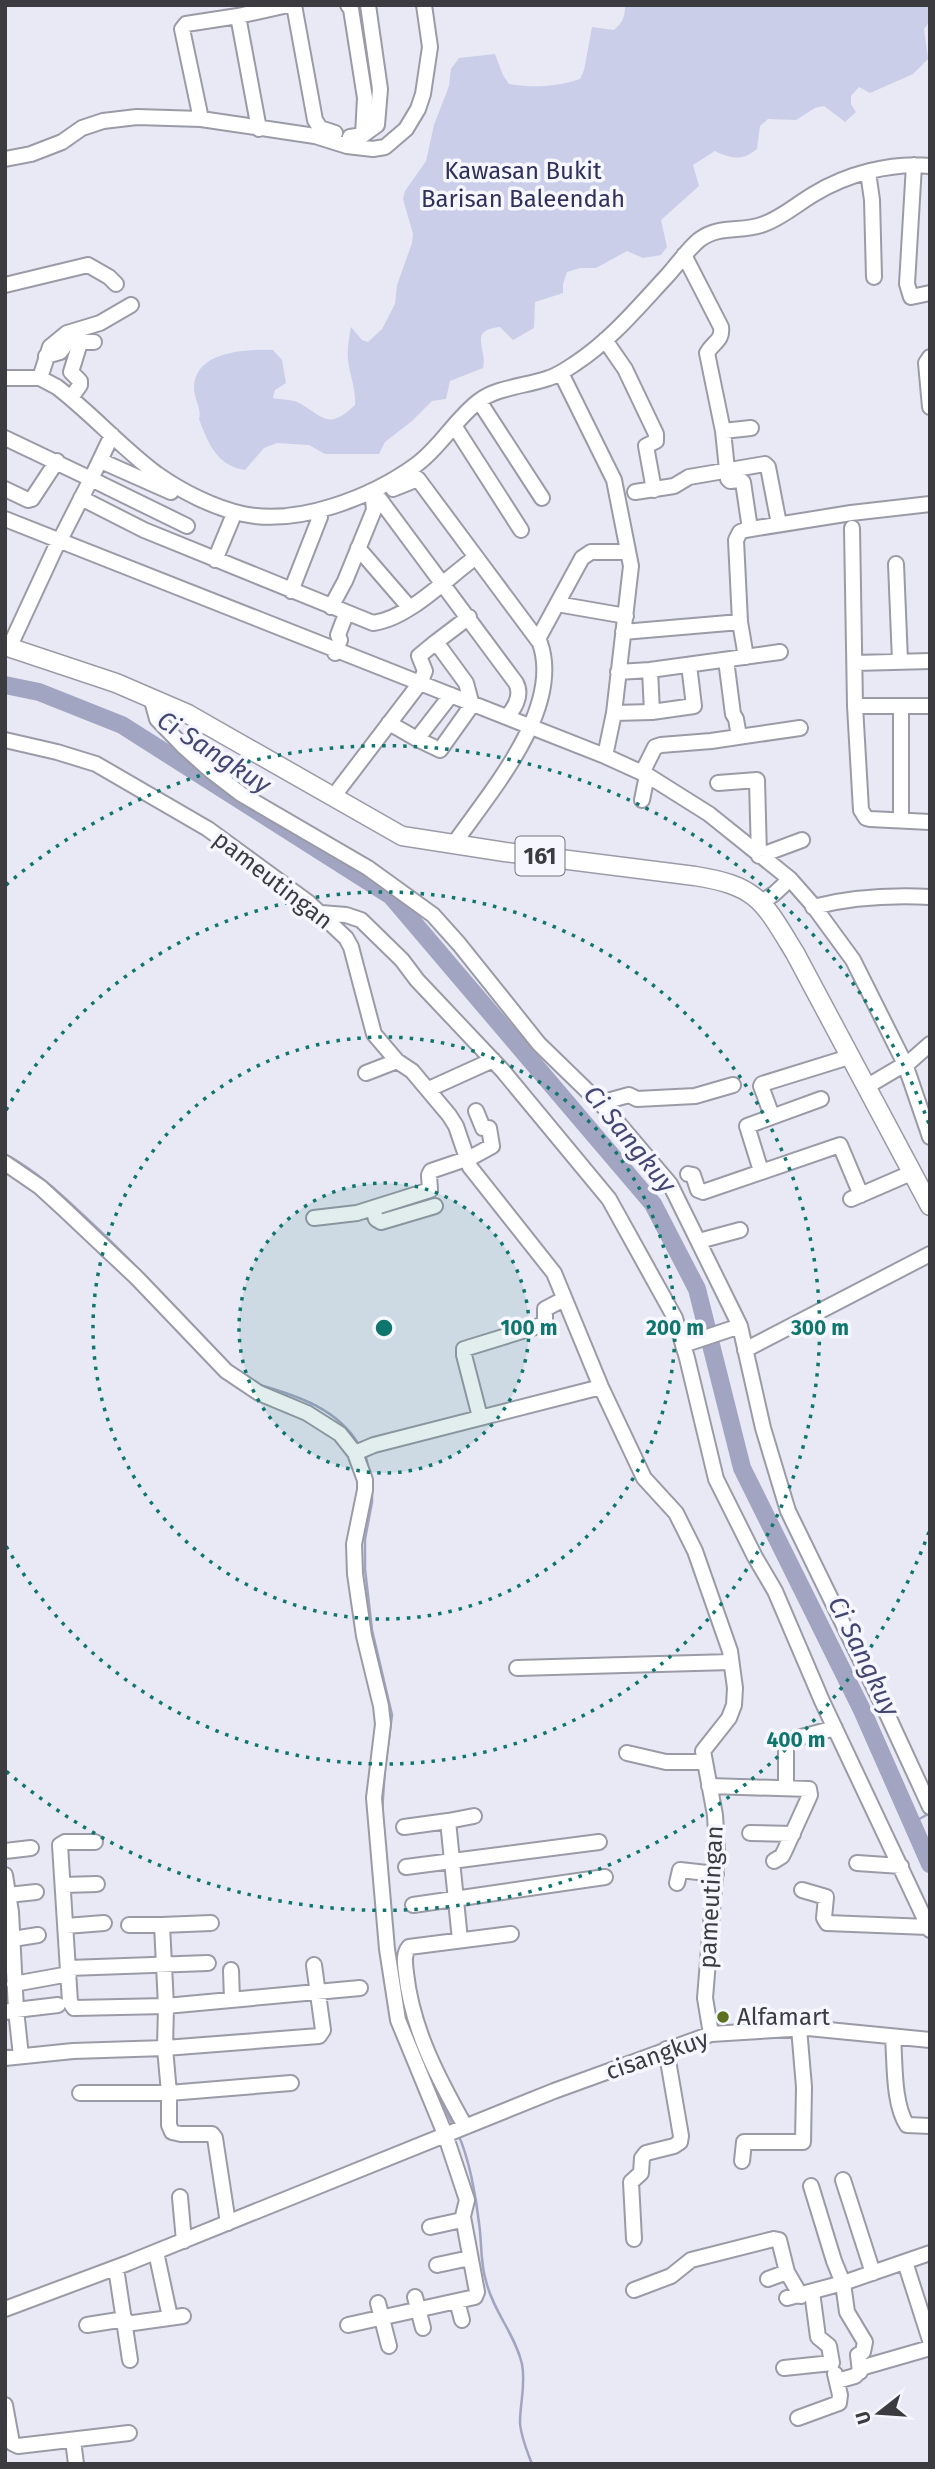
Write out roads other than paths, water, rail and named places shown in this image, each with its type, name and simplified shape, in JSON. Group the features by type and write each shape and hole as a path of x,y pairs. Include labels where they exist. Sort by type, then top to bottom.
{"main road":[{"name":"161","path":"7,647 151,697 210,725 402,835 453,845 723,880 743,888 773,916 795,953 930,1206"}],"street":[{"path":"201,119 182,29 186,24 288,5"},
{"path":"294,5 315,120 320,128 373,149 385,147 405,129 418,109 430,47 424,5"},
{"path":"348,5 351,9 365,97 354,140"},
{"path":"5,159 31,154 62,142 82,128 103,121 137,117 201,119 354,140 377,125 380,106 368,5"},
{"path":"237,16 259,129"},
{"path":"914,165 908,289 911,297 930,293"},
{"path":"5,378 40,378 71,398 161,476 229,510 272,516 323,510 368,493 416,466 479,401 493,394 561,373 605,340 699,240 715,231 762,226 815,193 884,167 930,166"},
{"path":"869,172 874,277"},
{"path":"684,255 721,327 722,334 708,353 723,431 728,481 743,482 750,529"},
{"path":"5,285 88,265 116,284"},
{"path":"40,378 50,347 67,333 100,323 131,305"},
{"path":"605,340 625,369 656,433 656,440 646,446 654,490"},
{"path":"46,356 60,352 66,344 87,342 71,374 80,381 71,398"},
{"path":"930,357 926,363 930,407"},
{"path":"561,373 614,480 628,552 631,579 614,713 605,756"},
{"path":"479,401 542,498"},
{"path":"455,427 521,530"},
{"path":"723,431 751,428"},
{"path":"7,647 112,435"},
{"path":"5,438 187,526"},
{"path":"5,489 28,500 32,499 57,461"},
{"path":"101,461 232,519 276,524 320,517 375,498 418,479 538,639 543,658 541,701 531,728 453,845"},
{"path":"635,492 674,486 689,477 762,464 767,466 779,524"},
{"path":"81,498 144,530 373,624 384,622 409,607 476,557"},
{"path":"331,607 374,510 375,498"},
{"path":"375,498 469,617 519,689 519,698 506,717"},
{"path":"746,657 740,622 736,540 742,531 930,504"},
{"path":"291,591 320,517"},
{"path":"5,519 605,756 645,774 709,814 790,879 853,960 925,1105 930,1137"},
{"path":"215,560 232,519"},
{"path":"852,528 855,706 861,810 870,820 930,822"},
{"path":"358,548 409,607"},
{"path":"538,639 570,577 586,554 628,552"},
{"path":"896,564 900,662"},
{"path":"557,604 626,616"},
{"path":"335,651 346,614"},
{"path":"332,797 420,683 425,671 419,656 469,617"},
{"path":"623,632 740,622"},
{"path":"436,642 466,683 472,705"},
{"path":"618,672 780,652"},
{"path":"726,660 733,714 739,736"},
{"path":"855,663 930,661"},
{"path":"614,713 652,712 694,706 690,665"},
{"path":"650,670 652,712"},
{"path":"416,739 451,695"},
{"path":"151,697 157,719 167,730 240,794 368,868 433,915 539,1044 600,1103 670,1184 737,1327 788,1511 928,1803"},
{"path":"389,723 440,750 472,705"},
{"path":"855,706 930,706"},
{"path":"901,707 901,820"},
{"path":"642,800 645,774 657,746 800,728"},
{"name":"pameutingan","path":"5,740 96,764 208,829 321,913 346,938 351,947 374,1034 397,1061 429,1089 456,1126 467,1159 491,1195 554,1273 601,1387 644,1478 676,1513 684,1526 716,1608 731,1662 735,1688 730,1718 702,1751 715,1815 716,1874 705,1998 711,2034"},
{"path":"718,783 757,780 760,856 761,854"},
{"path":"761,854 802,840"},
{"path":"761,902 790,879"},
{"path":"812,904 813,907 843,900 876,897 930,897"},
{"path":"321,913 346,915 361,920 402,960 417,980 493,1060 609,1199 675,1318 685,1344 716,1479 775,1591 835,1728 929,1928 827,1923 824,1918 826,1897 802,1890"},
{"path":"866,1087 926,1051"},
{"path":"772,1116 762,1084 849,1057"},
{"path":"429,1089 493,1060"},
{"path":"366,1073 397,1061"},
{"path":"600,1103 629,1095 637,1099 695,1096 733,1084"},
{"path":"761,1171 747,1126 821,1099"},
{"path":"314,1218 358,1213 428,1192 432,1187 429,1175 431,1171 467,1159 492,1146 489,1128 483,1128 476,1111"},
{"path":"688,1174 693,1175 698,1190 704,1192 840,1145 856,1197 911,1173"},
{"path":"5,1163 40,1187 64,1209 137,1278 226,1371 259,1393 307,1413 340,1434 360,1451 365,1490 354,1544 355,1574 364,1636 383,1724 374,1798 387,1949 398,2020 455,2130"},
{"path":"373,1209 376,1219 381,1222 435,1206"},
{"path":"699,1241 740,1230"},
{"path":"745,1350 930,1254"},
{"path":"480,1417 464,1349 545,1324 545,1309 564,1299"},
{"path":"685,1344 737,1327"},
{"path":"360,1451 601,1387"},
{"path":"517,1668 731,1662"},
{"path":"786,1788 786,1741 835,1728"},
{"path":"627,1752 666,1762 704,1762"},
{"path":"709,1786 808,1788 811,1791 782,1856 774,1861"},
{"path":"404,1827 474,1816"},
{"path":"447,1821 460,1941"},
{"path":"750,1833 793,1834"},
{"path":"95,1842 60,1844 71,2002 74,2008 166,2006 360,1988"},
{"path":"406,1867 599,1842"},
{"path":"5,1851 31,1848"},
{"path":"857,1863 901,1866"},
{"path":"677,1883 680,1870 716,1874"},
{"path":"5,1875 13,1939 14,1984 10,2011 21,2056"},
{"path":"413,1905 605,1877"},
{"path":"63,1885 97,1884"},
{"path":"8,1895 36,1892"},
{"path":"66,1926 104,1923"},
{"path":"129,1925 211,1923"},
{"path":"162,1925 169,2125 172,2132 212,2134 215,2138 228,2223"},
{"path":"348,2325 380,2310 417,2303 457,2301 477,2295 463,2217 467,2200 455,2130 409,1998 405,1953 409,1947 511,1934"},
{"path":"13,1939 38,1935"},
{"path":"14,1984 69,1971 208,1964"},
{"path":"5,2058 73,2051 165,2048 319,2036 323,2030 314,1965"},
{"path":"231,1970 232,2000"},
{"path":"10,2011 58,2006"},
{"path":"742,2161 744,2142 800,2143 803,2140 804,2087 799,2028"},
{"name":"cisangkuy","path":"5,2309 184,2241 554,2091 711,2034 799,2028 930,2040"},
{"path":"893,2037 903,2119 907,2125 930,2126"},
{"path":"634,2239 631,2182 641,2173 642,2158 646,2153 680,2142 666,2049"},
{"path":"80,2093 169,2093 290,2083"},
{"path":"843,2180 873,2273"},
{"path":"811,2186 843,2283 847,2312 865,2342 865,2348 858,2355 860,2371"},
{"path":"180,2197 184,2241"},
{"path":"430,2227 459,2221 463,2217"},
{"path":"634,2290 671,2276 691,2260 779,2240 787,2272 818,2337 829,2346 837,2381 839,2403 798,2418"},
{"path":"87,2325 177,2316 156,2252"},
{"path":"800,2295 930,2253"},
{"path":"437,2265 470,2258"},
{"path":"905,2262 930,2340"},
{"path":"116,2268 130,2360"},
{"path":"768,2279 787,2272"},
{"path":"457,2301 462,2320"},
{"path":"417,2303 423,2328"},
{"path":"380,2310 389,2346"},
{"path":"837,2381 855,2376 869,2365 930,2348"},
{"path":"784,2368 832,2363"},
{"path":"5,2405 12,2447 129,2433"},
{"path":"73,2440 76,2464"}],"waterway":[{"name":"Ci Sangkuy","path":"5,685 39,692 122,725 391,896 653,1204 697,1289 742,1468 862,1710 930,1864"},
{"path":"5,1154 43,1179 76,1209 150,1280 234,1369"},
{"path":"260,1385 302,1399 328,1413 340,1422 359,1445"},
{"path":"365,1453 369,1471"},
{"path":"372,1491 365,1539 365,1569 372,1630 392,1715 382,1813"},
{"path":"912,1823 930,1813"},
{"path":"429,2078 453,2125"},
{"path":"458,2134 474,2189 483,2267 489,2292 522,2364 520,2423 532,2464"}],"place":[{"name":"Alfamart","path":"723,2017"}],"park label":[{"name":"Kawasan Bukit Barisan Baleendah","path":"523,185"}]}
